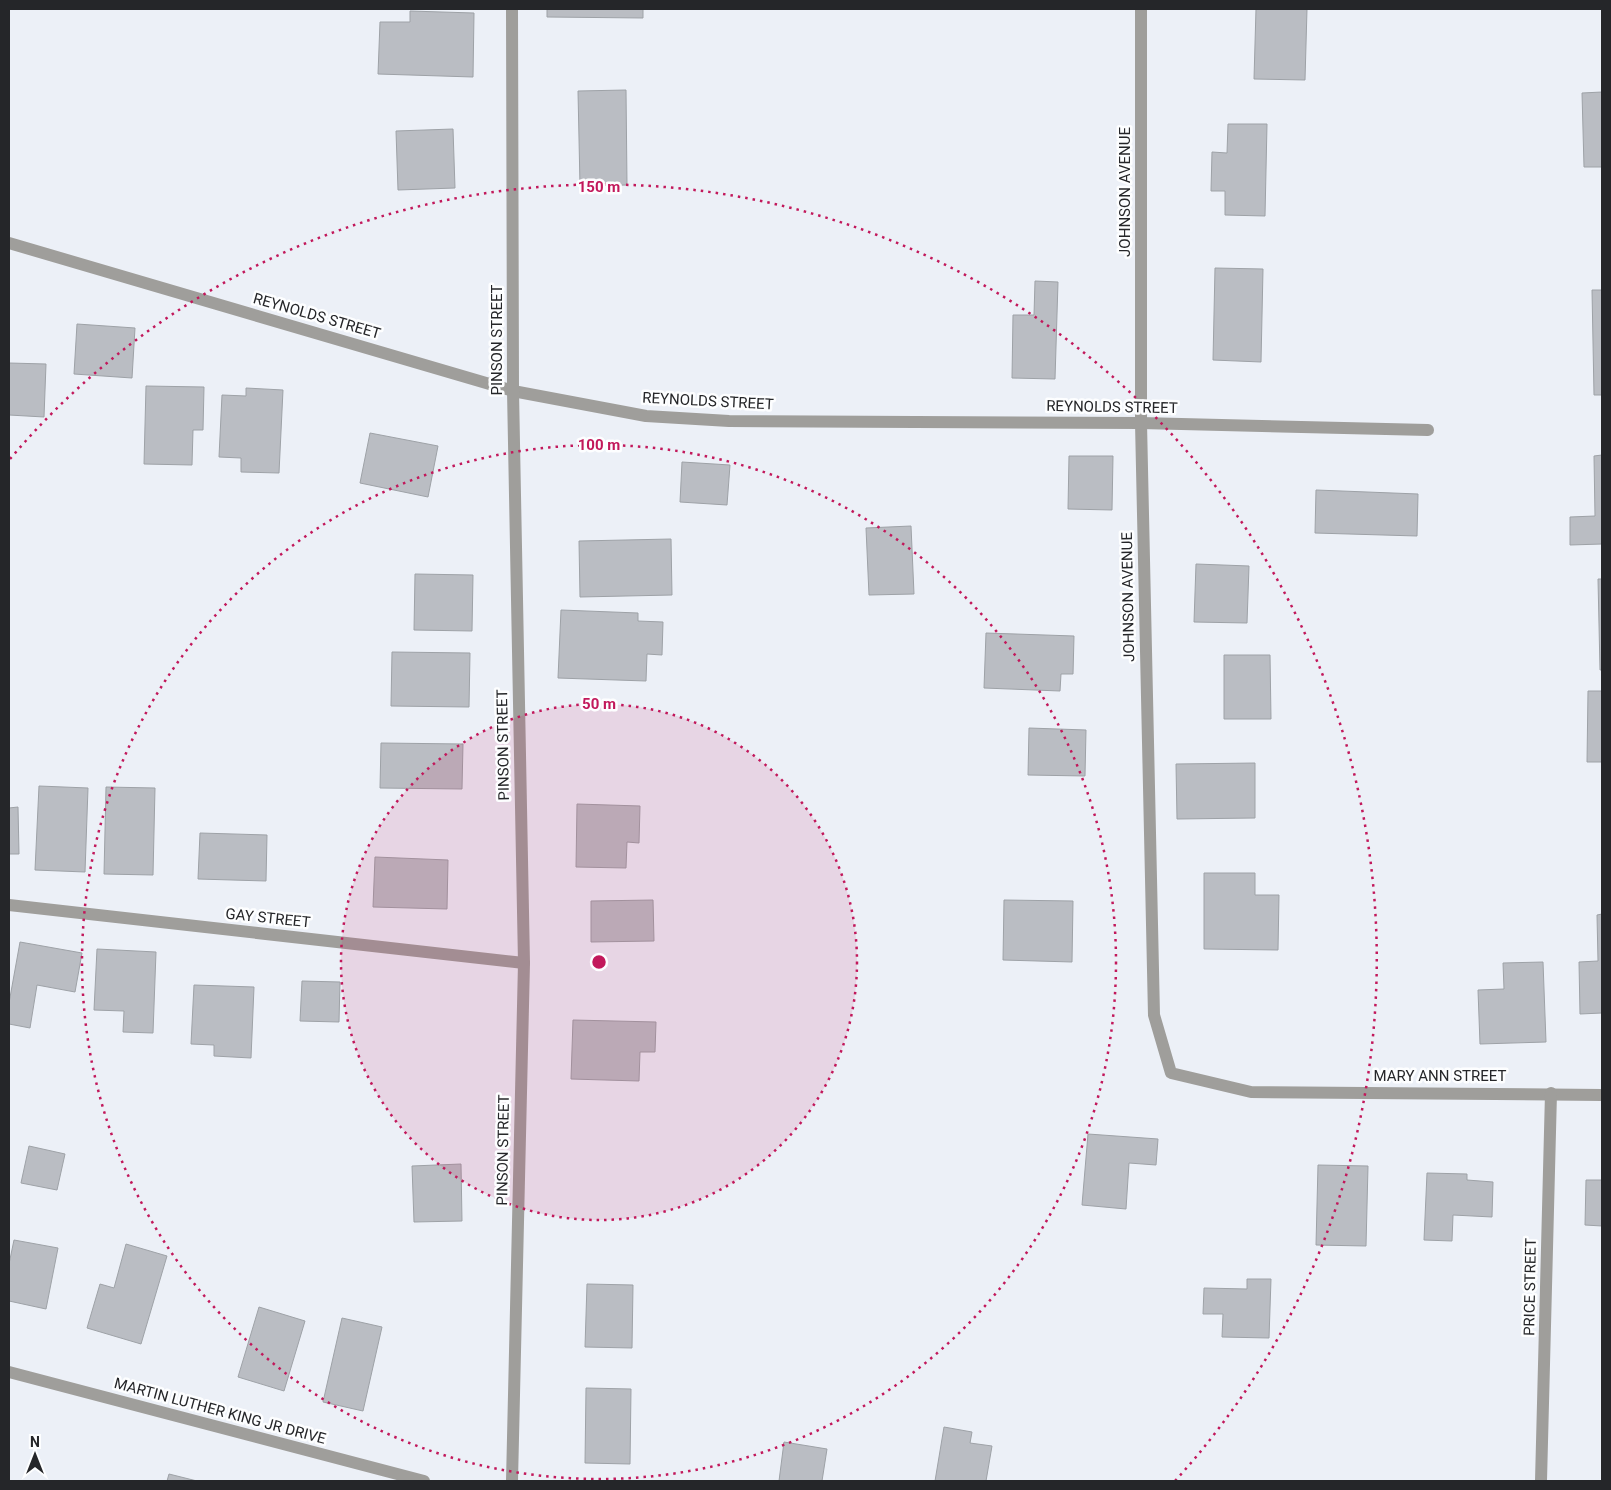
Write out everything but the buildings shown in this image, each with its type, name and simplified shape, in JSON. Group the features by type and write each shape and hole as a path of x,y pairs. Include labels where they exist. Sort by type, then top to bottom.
{"street":[{"name":"PINSON STREET","path":"512,9 513,391 524,963 512,1481"},
{"name":"JOHNSON AVENUE","path":"1141,9 1140,423 1154,1016 1171,1073 1251,1092 1278,1092"},
{"name":"REYNOLDS STREET","path":"9,243 513,391 646,416 729,421 1140,423 1428,430"},
{"name":"GAY STREET","path":"9,905 524,963"},
{"name":"MARY ANN STREET","path":"1278,1092 1602,1094"},
{"name":"PRICE STREET","path":"1541,1481 1551,1093"},
{"name":"MARTIN LUTHER KING JR DRIVE","path":"9,1372 424,1481"}]}
